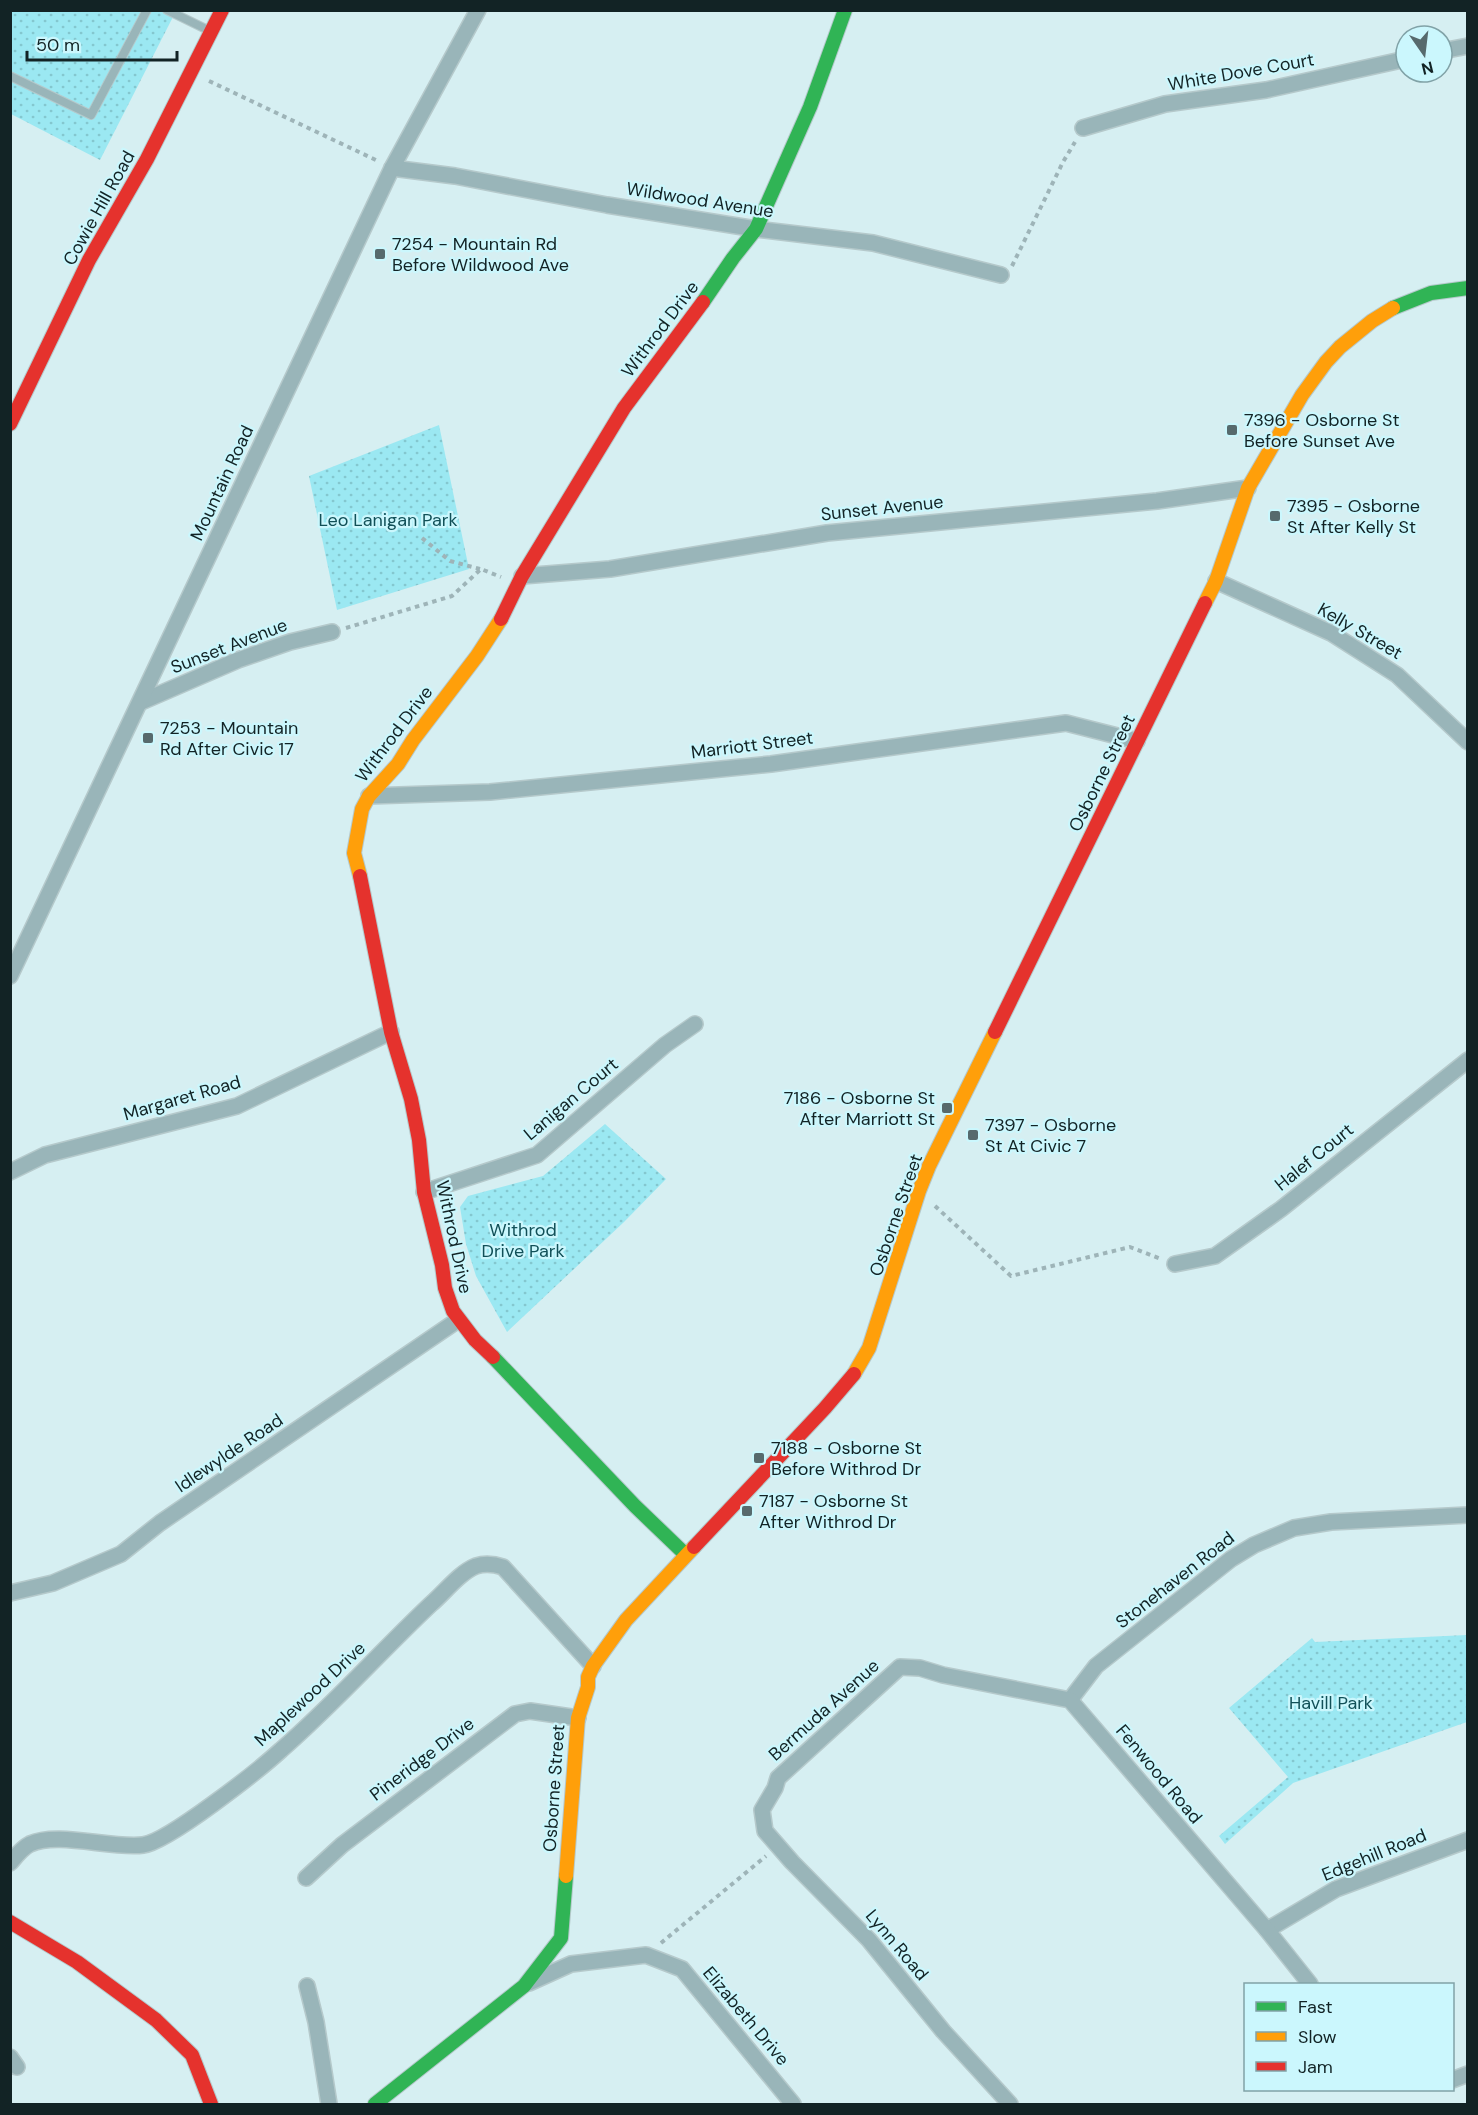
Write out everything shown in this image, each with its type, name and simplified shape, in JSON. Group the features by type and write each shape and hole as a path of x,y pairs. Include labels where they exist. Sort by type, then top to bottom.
{"street":[{"name":"Cowie Hill Road","path":"10,424 88,260 147,159 222,10"},
{"name":"Mountain Road","path":"10,976 392,168 478,10"},
{"name":"Withrod Drive","path":"686,1555 635,1506 524,1388 475,1340 453,1311 445,1288 442,1265 424,1192 413,1109 401,1059 391,1032 364,889 354,853 362,809 369,796 398,764 413,740 477,656 499,622 522,576 624,408 756,229 810,107 845,10"},
{"name":"White Dove Court","path":"1083,128 1165,104 1266,90 1394,62"},
{"name":"Wildwood Avenue","path":"392,168 455,176 607,205 756,229 873,243 1001,275"},
{"name":"Osborne Street","path":"375,2104 524,1986 561,1938 578,1718 593,1666 626,1620 825,1408 858,1369 869,1348 880,1317 929,1166 1216,581 1248,488 1311,381 1355,333 1381,315 1413,299 1441,291 1467,288"},
{"name":"Sunset Avenue","path":"522,576 610,569 827,533 1157,501 1248,488"},
{"name":"Kelly Street","path":"1216,581 1331,633 1397,675 1467,742"},
{"name":"Sunset Avenue","path":"141,702 238,660 290,642 332,632"},
{"name":"Marriott Street","path":"369,796 490,792 771,764 1066,723 1137,741"},
{"name":"Lanigan Court","path":"424,1192 537,1155 665,1045 695,1024"},
{"name":"Margaret Road","path":"10,1172 45,1155 237,1106 391,1032"},
{"name":"Halef Court","path":"1175,1264 1215,1256 1281,1209 1467,1060"},
{"name":"Idlewylde Road","path":"10,1593 54,1583 121,1554 160,1523 458,1320"},
{"name":"Stonehaven Road","path":"1070,1700 1096,1666 1231,1559 1254,1545 1294,1528 1331,1522 1467,1515"},
{"name":"Maplewood Drive","path":"10,1863 28,1845 37,1842 66,1841 137,1846 152,1843 174,1831 274,1756 305,1729 417,1617 458,1579 476,1567 491,1564 503,1568 593,1666"},
{"name":"Bermuda Avenue","path":"762,1810 778,1778 900,1667 930,1670 943,1675 1070,1700"},
{"name":"Fenwood Road","path":"1070,1700 1267,1930 1309,1983"},
{"name":"Pineridge Drive","path":"306,1878 342,1845 515,1714 531,1711 578,1718"},
{"name":"Lynn Road","path":"762,1810 765,1831 792,1862 869,1940 943,2031 1010,2104"},
{"name":"Edgehill Road","path":"1267,1930 1336,1889 1467,1840"},
{"path":"10,1922 76,1962 156,2020 192,2055 211,2104"},
{"name":"Elizabeth Drive","path":"524,1986 571,1964 646,1955 682,1969 794,2104"},
{"path":"307,1986 316,2022 329,2104"}],"lane":[{"path":"10,76 91,115 147,10"},
{"path":"167,10 211,32"}],"path":[{"path":"191,72 392,168"},
{"path":"1001,275 1012,266 1063,162 1083,128"},
{"path":"422,537 450,561 507,579 522,576"},
{"path":"332,632 452,596 481,569"},
{"path":"919,1191 1011,1276 1130,1246 1175,1264"},
{"path":"646,1955 779,1845"}],"green space":[{"path":"10,11 176,11 100,160 11,114"},
{"name":"Leo Lanigan Park","path":"439,425 469,569 337,610 309,476"},
{"name":"Withrod Drive Park","path":"605,1124 666,1179 624,1222 507,1332 476,1276 466,1244 460,1207 468,1196 543,1176"},
{"name":"Havill Park","path":"1467,1635 1467,1722 1293,1783 1225,1844 1219,1836 1288,1777 1229,1708 1312,1638 1315,1642"}],"traffic: fast":[{"path":"703,302 756,229 810,107 845,10"},
{"path":"1393,308 1431,293 1468,288"},
{"path":"493,1357 635,1506 686,1555"},
{"path":"375,2104 524,1986 561,1938 566,1876"}],"traffic: slow":[{"path":"1205,603 1216,581 1248,488 1302,395 1340,347 1372,321 1393,308"},
{"path":"360,876 354,853 362,809 369,796 398,764 413,740 477,656 501,619"},
{"path":"854,1374 869,1348 929,1166 995,1032"},
{"path":"566,1876 578,1718 588,1687 588,1677 593,1666 626,1620 694,1547"}],"traffic: jam":[{"path":"10,424 89,260 147,159 222,10"},
{"path":"501,619 522,576 624,408 703,302"},
{"path":"995,1032 1205,603"},
{"path":"360,876 391,1032 411,1099 419,1140 424,1192 442,1265 445,1288 453,1311 475,1340 493,1357"},
{"path":"694,1547 854,1374"},
{"path":"10,1922 77,1962 156,2020 192,2055 211,2104"}],"place":[{"name":"7254 - Mountain Rd Before Wildwood Ave","path":"380,254"},
{"name":"7396 - Osborne St Before Sunset Ave","path":"1232,430"},
{"name":"7395 - Osborne St After Kelly St","path":"1275,516"},
{"name":"7253 - Mountain Rd After Civic 17","path":"148,738"},
{"name":"7186 - Osborne St After Marriott St","path":"947,1108"},
{"name":"7397 - Osborne St At Civic 7","path":"973,1135"},
{"name":"7188 - Osborne St Before Withrod Dr","path":"759,1458"},
{"name":"7187 - Osborne St After Withrod Dr","path":"747,1511"}]}
